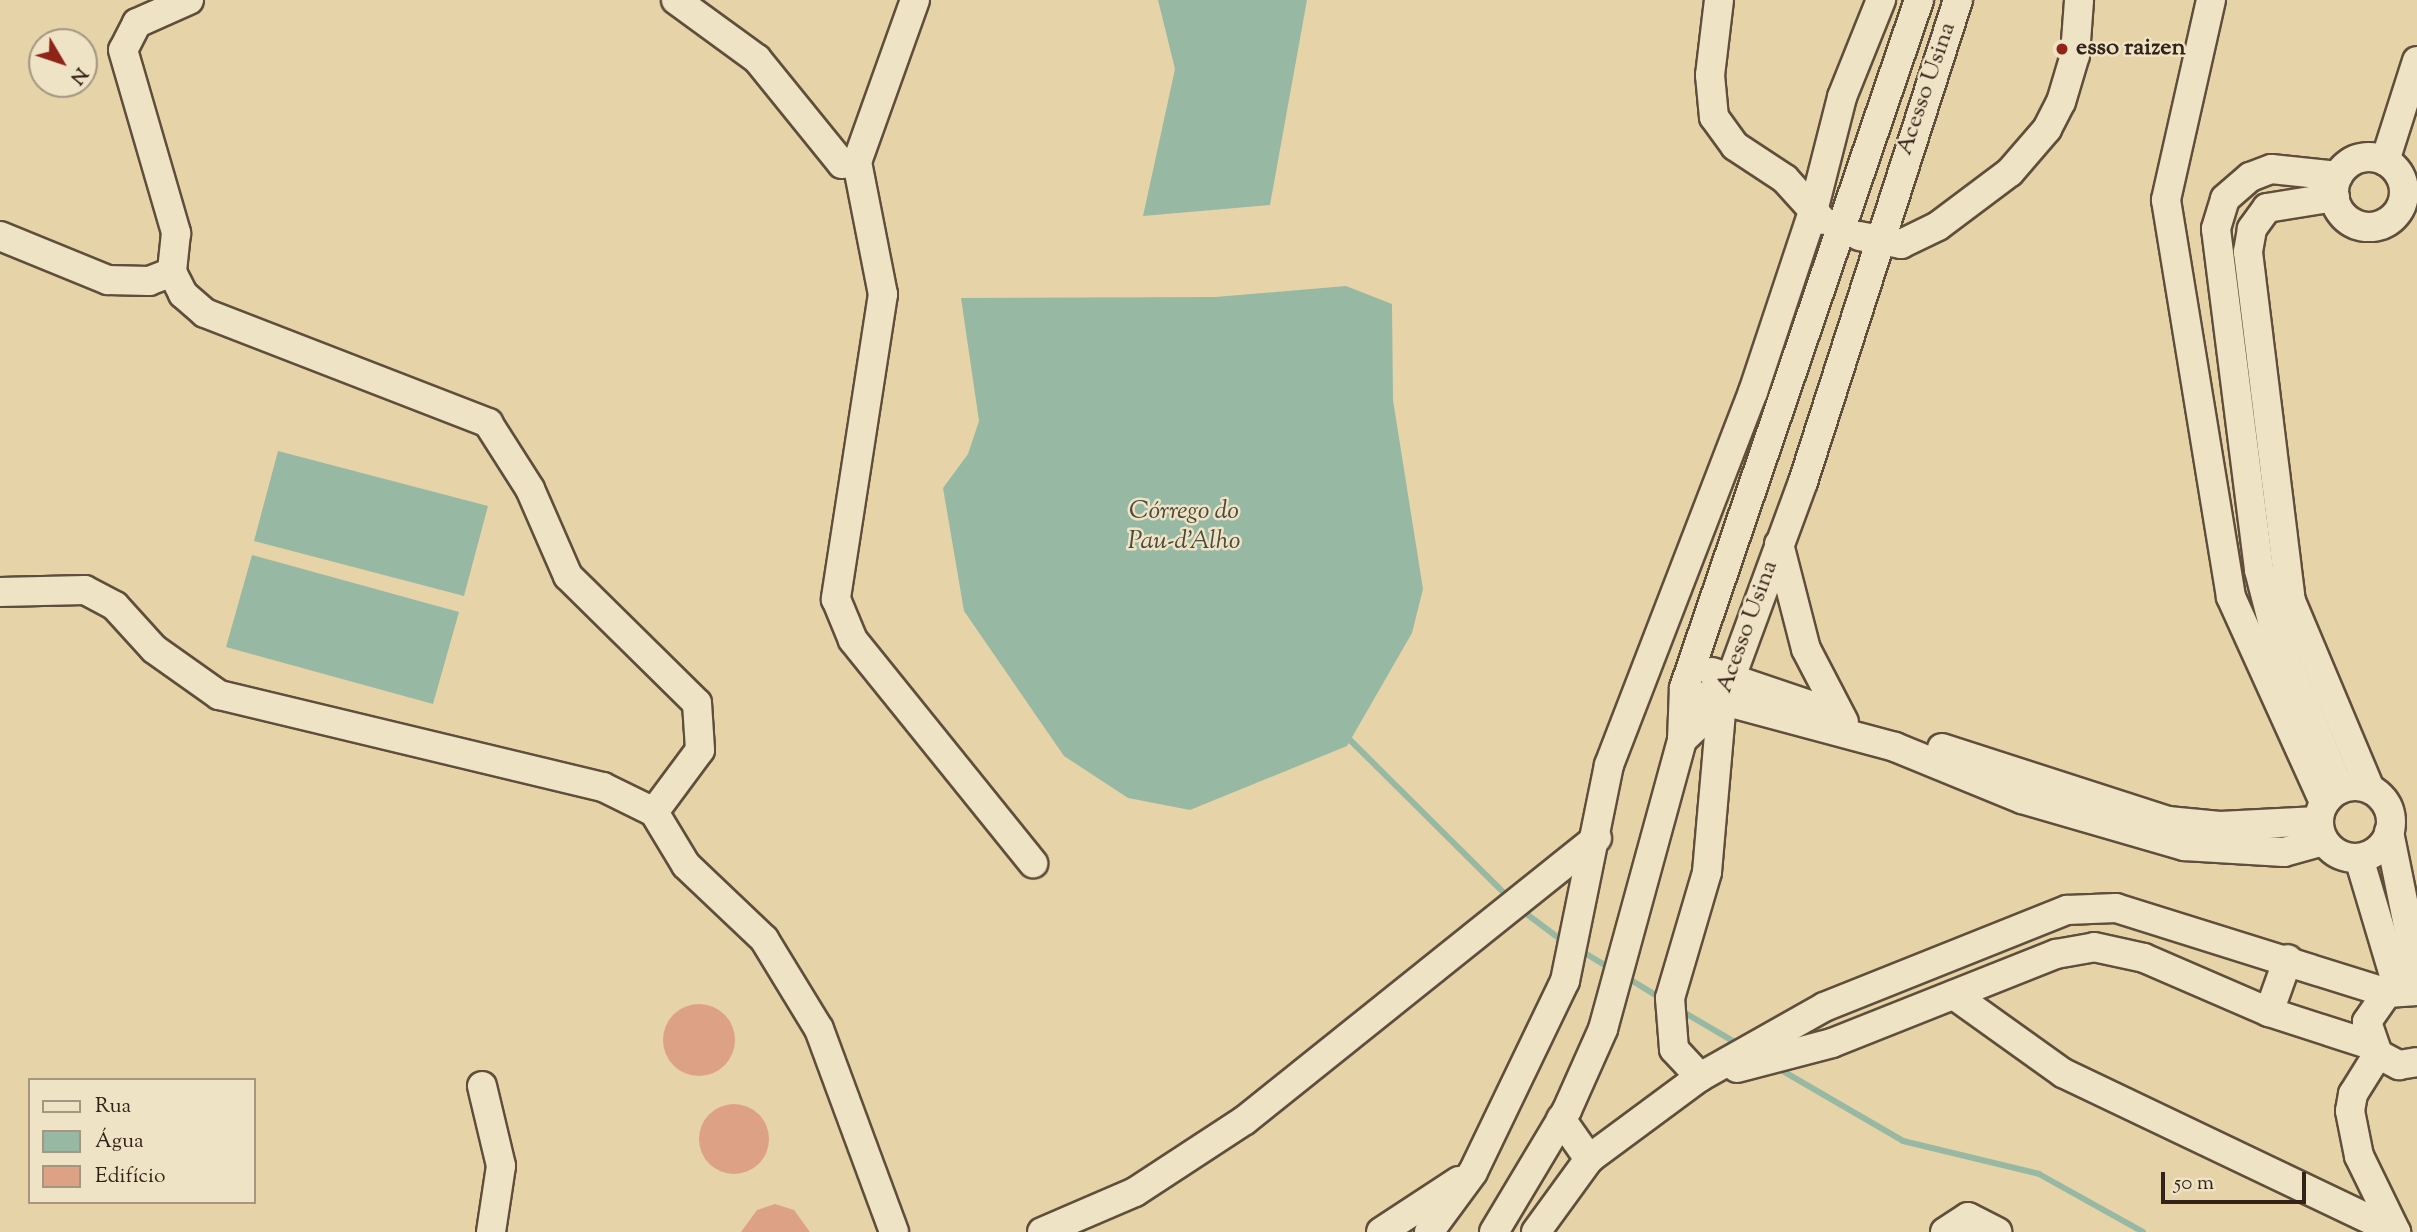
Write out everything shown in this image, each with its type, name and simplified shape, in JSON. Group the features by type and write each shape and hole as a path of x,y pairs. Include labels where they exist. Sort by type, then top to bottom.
{"street":[{"path":"189,0 137,23 123,50 176,233 172,272 183,294 205,313 488,423 530,489 568,576 697,704 700,750 653,812"},
{"path":"676,0 757,59 842,164 857,162"},
{"path":"915,0 857,162 883,294 836,599 853,640 1033,863"},
{"path":"1719,0 1710,75 1714,117 1735,146 1784,179 1812,215 1876,242 1901,244 1938,226 2010,173 2047,129 2075,55 2079,0"},
{"path":"1429,1232 1473,1172 1565,981 1597,838 1609,765 1675,673 1670,600 1753,392 1812,215 1842,97 1881,0"},
{"name":"Acesso Usina","path":"1682,740 1675,673 1784,401 1919,0"},
{"name":"Acesso Usina","path":"1682,740 1726,690 1779,544 1876,242 1958,0"},
{"path":"2211,0 2166,200 2231,597 2327,813"},
{"path":"2336,187 2344,216 2364,226 2385,223 2408,209 2401,172 2417,61"},
{"path":"2401,172 2353,161 2336,187 2267,208 2252,229 2248,252 2291,601 2370,789 2389,812 2405,986"},
{"path":"2336,187 2271,169 2250,177 2225,199 2216,229 2265,595 2339,855 2359,858 2378,849 2389,832"},
{"path":"0,236 108,280 149,281 172,272"},
{"path":"1753,392 1822,414"},
{"path":"1779,544 1806,649 1843,725"},
{"path":"0,592 85,590 114,606 154,649 219,695 603,786 653,812 686,865 764,939 819,1029 894,1232"},
{"path":"1675,673 2168,821 2220,826 2327,813 2370,789"},
{"path":"1700,1077 1674,1049 1671,1009 1707,872 1726,690"},
{"path":"1494,1232 1561,1119 1620,974 1682,740"},
{"path":"1042,1232 1135,1192 1245,1120 1597,838"},
{"path":"2359,858 2405,986"},
{"path":"1757,1055 1824,1007 2067,910 2116,908 2288,959 2405,986"},
{"path":"2056,954 2067,910"},
{"path":"1536,1232 1588,1159 1700,1077 1757,1055 1954,995 2056,954 2116,949 2269,1012 2375,1049 2399,1065 2417,1062"},
{"path":"2269,1012 2288,959"},
{"path":"2396,1232 2359,1156 2350,1111 2353,1094 2375,1049 2371,1010 2405,986"},
{"path":"1954,995 2063,1073 2396,1232"},
{"path":"482,1086 501,1166 491,1232"},
{"path":"1561,1119 1588,1159"},
{"path":"1381,1232 1473,1172"},
{"path":"1945,1232 1968,1217 1997,1232"}],"water":[{"path":"1158,0 1307,0 1270,205 1143,216 1175,69"},
{"name":"Córrego do Pau-d'Alho","path":"1346,286 1392,304 1393,400 1423,589 1412,633 1347,746 1190,810 1128,798 1064,756 964,611 943,488 968,454 979,421 961,298 1215,297"},
{"path":"278,451 488,506 464,596 254,541"},
{"path":"252,555 459,612 433,704 226,647"}],"building":[{"path":"706,1004 725,1014 733,1026 733,1054 725,1066 713,1074 692,1076 673,1066 665,1054 663,1033 673,1014 685,1006"},
{"path":"734,1104 759,1114 769,1139 759,1164 734,1174 709,1164 699,1139 709,1114"},
{"path":"775,1204 794,1210 810,1232 741,1232 757,1210"}],"waterway":[{"path":"1346,736 1509,898"},
{"path":"1520,909 1560,939"},
{"path":"1588,955 1610,968"},
{"path":"1626,977 1662,999"},
{"path":"1680,1010 1740,1045"},
{"path":"1776,1067 1903,1141 2039,1174 2143,1232"}],"place":[{"name":"esso raizen","path":"2062,49"}]}
